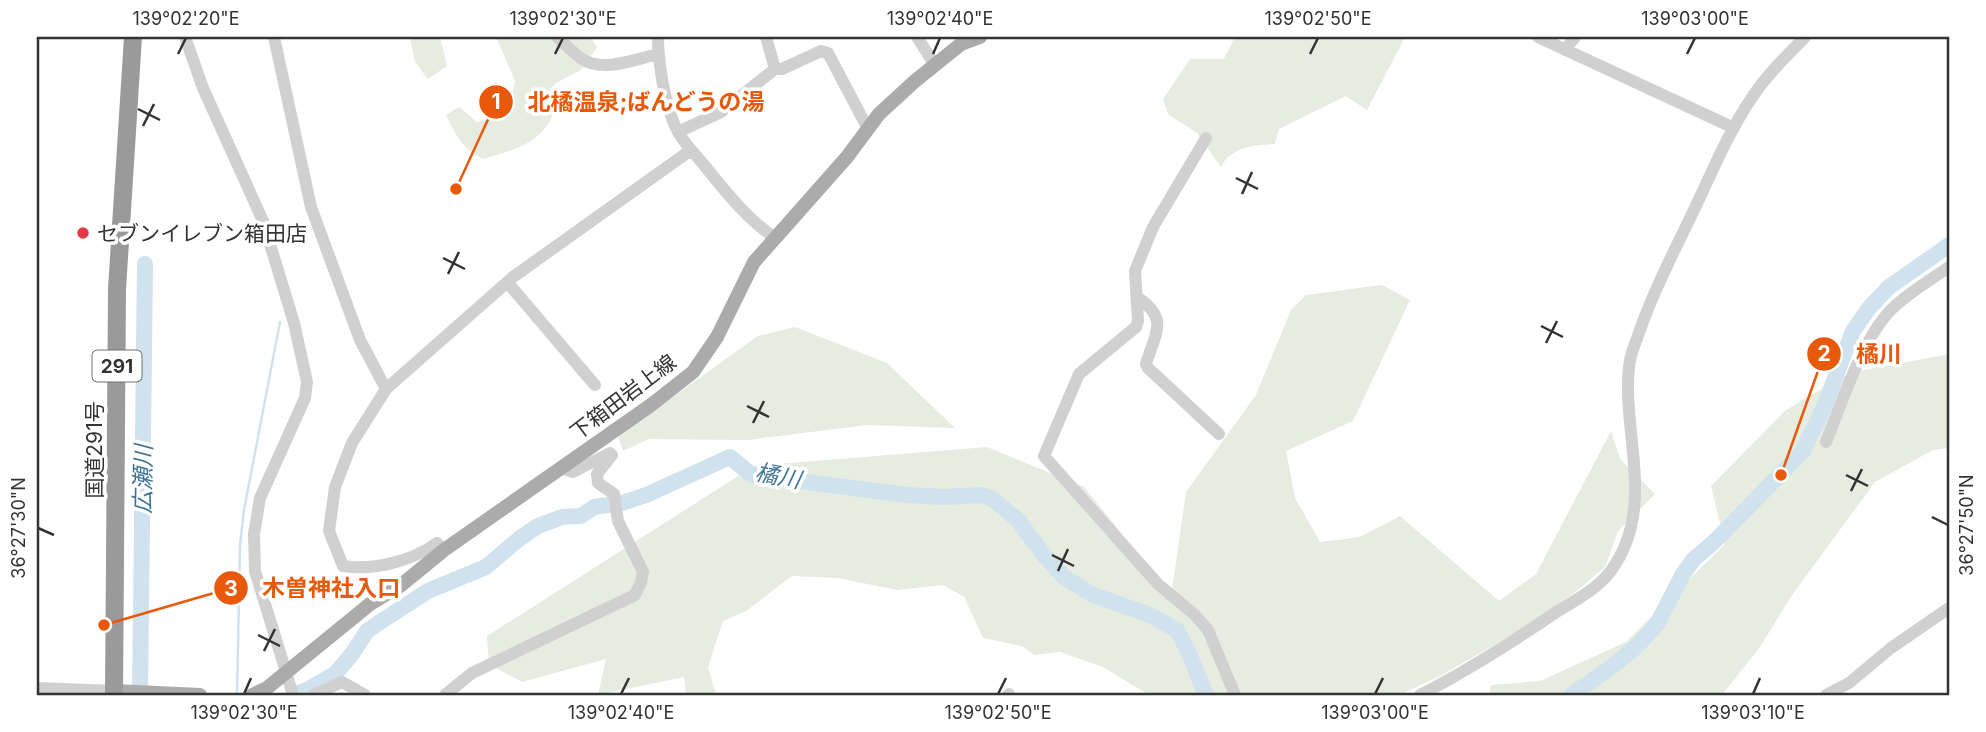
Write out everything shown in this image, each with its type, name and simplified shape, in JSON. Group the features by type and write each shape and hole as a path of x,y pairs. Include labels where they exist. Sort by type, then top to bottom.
{"highway":[{"name":"国道291号","path":"120,693 117,289 133,37"}],"main road":[{"name":"下箱田岩上線","path":"252,695 268,688 289,685 370,604 400,586 444,550 651,405 693,372 717,337 754,262 847,158 879,114 961,44 980,37"},
{"path":"120,693 200,695"}],"street":[{"path":"185,37 203,88 263,221 294,323 307,382 305,398 260,498 254,534 255,571 289,685"},
{"path":"274,37 311,207 360,340 386,388"},
{"path":"557,37 582,59 597,65 658,54"},
{"path":"658,37 658,54 671,114 678,132 740,209 755,225 775,238"},
{"path":"766,37 775,69"},
{"path":"918,37 933,62"},
{"path":"1538,37 1734,128"},
{"path":"1565,50 1575,37"},
{"path":"1420,695 1469,670 1511,644 1594,588 1610,572 1629,531 1635,488 1628,378 1630,358 1649,302 1734,128 1770,73 1805,37"},
{"path":"678,132 721,112 775,69 782,69 821,51 828,53 868,129"},
{"path":"1206,138 1153,227 1135,271 1136,327 1079,374 1044,456 1158,584 1195,615 1208,630 1236,695"},
{"path":"444,550 437,544 420,555 362,569 343,566 335,552 329,531 335,487 352,443 386,388 507,282 691,150"},
{"path":"1826,442 1876,328 1895,306 1949,267"},
{"path":"507,282 595,385"},
{"path":"1137,296 1151,308 1159,323 1146,364 1148,368 1219,434"},
{"path":"444,695 472,673 635,596 643,572 618,521 614,494 598,483 597,474 612,456 610,453 573,472 562,468"},
{"path":"1826,695 1849,682 1871,663 1949,608"},
{"path":"314,695 342,682 365,695"},
{"path":"37,688 120,693"}],"shaded area":[{"path":"410,37 440,37 447,66 428,79 415,62"},
{"path":"496,37 590,37 597,47 581,70 550,89 552,116 540,134 523,145 483,159 460,141 446,115 459,107 477,122 508,114 515,81"},
{"path":"1235,37 1405,37 1367,110 1346,96 1279,129 1275,144 1252,146 1237,151 1221,167 1197,133 1168,114 1163,99 1190,59 1224,59"},
{"path":"1382,285 1410,300 1353,421 1286,451 1295,498 1320,542 1360,537 1400,516 1499,601 1536,574 1611,431 1620,459 1655,494 1618,531 1605,567 1549,614 1440,676 1399,695 1149,695 1103,667 1060,652 1034,655 1022,646 983,638 964,597 943,585 897,590 838,578 792,576 746,611 723,621 708,667 716,695 686,695 684,677 598,695 606,659 522,682 489,664 487,636 754,466 987,447 1084,487 1184,611 1172,590 1186,492 1256,395 1291,310 1306,295"},
{"path":"795,327 887,363 955,428 867,425 748,440 649,439 623,451 618,436 758,336"},
{"path":"1949,354 1949,448 1933,450 1875,482 1792,595 1760,647 1722,695 1489,695 1491,685 1540,681 1626,642 1725,544 1711,486 1786,410 1849,373"}],"waterway":[{"name":"橘川","path":"1571,695 1638,645 1657,624 1683,574 1694,559 1803,451 1824,407 1853,331 1869,308 1889,287 1949,245"},
{"name":"広瀬川","path":"140,695 145,264"},
{"path":"237,695 240,545 244,510 280,322"},
{"name":"橘川","path":"293,695 335,674 367,631 377,624 428,591 486,567 538,526 562,517 581,516 594,507 622,503 646,495 730,457 752,475 907,495 981,495 991,498 1018,520 1064,577 1093,595 1150,615 1177,630 1206,695"}],"place":[{"name":"北橘温泉;ばんどうの湯","path":"456,189"},
{"name":"セブンイレブン箱田店","path":"83,233"},
{"name":"橘川","path":"1781,475"},
{"name":"木曽神社入口","path":"104,625"}]}
